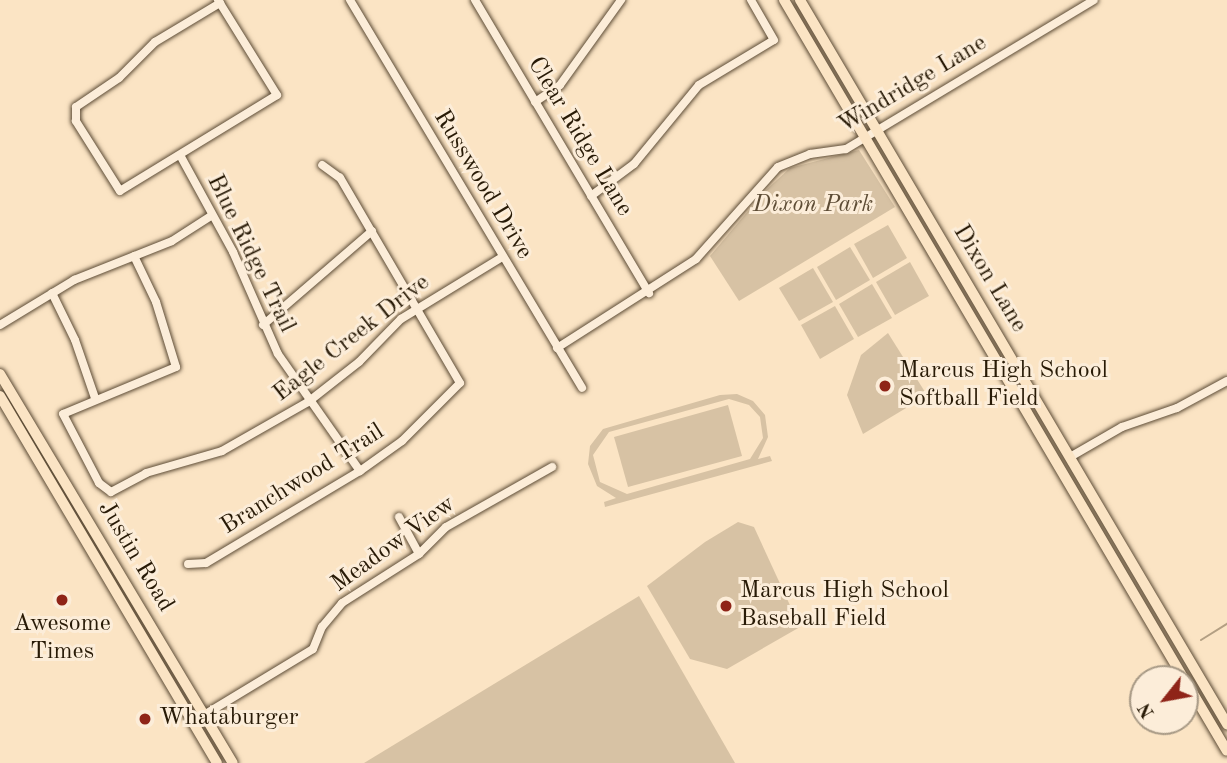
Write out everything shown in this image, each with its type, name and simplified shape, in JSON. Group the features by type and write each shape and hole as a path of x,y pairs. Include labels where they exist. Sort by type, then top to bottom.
{"main road":[{"name":"Dixon Lane","path":"784,0 1176,665"},
{"name":"Dixon Lane","path":"804,1 875,128 1227,724"},
{"name":"Justin Road","path":"0,374 233,763"},
{"name":"Justin Road","path":"0,396 217,763"},
{"path":"1128,582 1140,576"},
{"name":"Dixon Lane","path":"1199,704 1227,751"}],"street":[{"name":"Russwood Drive","path":"351,0 582,388"},
{"name":"Clear Ridge Lane","path":"475,0 649,293"},
{"path":"536,102 560,85 621,0"},
{"path":"591,196 634,164 699,85 775,40 751,0"},
{"name":"Windridge Lane","path":"557,348 649,293 716,241 778,167 810,154 834,153 864,138 875,128 1094,0"},
{"path":"219,2 277,95 120,191 76,121 75,110 85,99 119,78 155,42 219,2"},
{"name":"Blue Ridge Trail","path":"180,155 233,252 263,325 308,402 360,471"},
{"path":"322,165 340,178 417,308"},
{"path":"0,326 52,293 172,241 211,216"},
{"path":"263,325 372,231"},
{"path":"52,293 75,340 94,398 176,367 156,302 134,256"},
{"name":"Eagle Creek Drive","path":"94,398 65,410 64,418 107,491 117,490 146,473 222,451 308,402 417,308 502,257"},
{"name":"Branchwood Trail","path":"188,564 197,565 217,557 360,471 402,440 460,383 417,308"},
{"path":"1070,457 1122,428 1177,408 1227,381"},
{"name":"Meadow View","path":"204,715 313,649 322,627 342,603 419,554 446,527 552,467"},
{"path":"399,517 419,554"}],"green space":[{"name":"Dixon Park","path":"859,150 895,207 739,301 710,256 765,191 790,168"},
{"path":"888,225 907,258 873,278 854,244"},
{"path":"850,247 870,280 836,300 817,267"},
{"path":"910,262 929,296 895,315 876,282"},
{"path":"813,268 833,302 799,321 779,288"},
{"path":"872,284 892,318 858,337 839,304"},
{"path":"835,306 854,339 820,359 801,325"},
{"name":"Marcus High School Softball Field","path":"888,333 925,392 921,399 863,434 847,395 861,355"},
{"path":"737,394 753,401 765,415 768,437 758,459 770,456 772,461 605,507 604,502 616,498 597,486 588,464 590,446 603,429 720,395","holes":["729,399 749,405 760,417 763,438 750,459 627,494 600,482 593,455 609,432"]},
{"path":"728,405 742,456 628,487 614,437"},
{"name":"Marcus High School Baseball Field","path":"738,522 754,527 800,627 727,669 690,659 647,586 705,542"},
{"path":"639,596 735,763 364,763"}],"waterway":[{"path":"1201,640 1227,624"}],"place":[{"name":"Marcus High School Softball Field","path":"885,386"},
{"name":"Awesome Times","path":"62,600"},
{"name":"Marcus High School Baseball Field","path":"726,606"},
{"name":"Whataburger","path":"145,719"}]}
